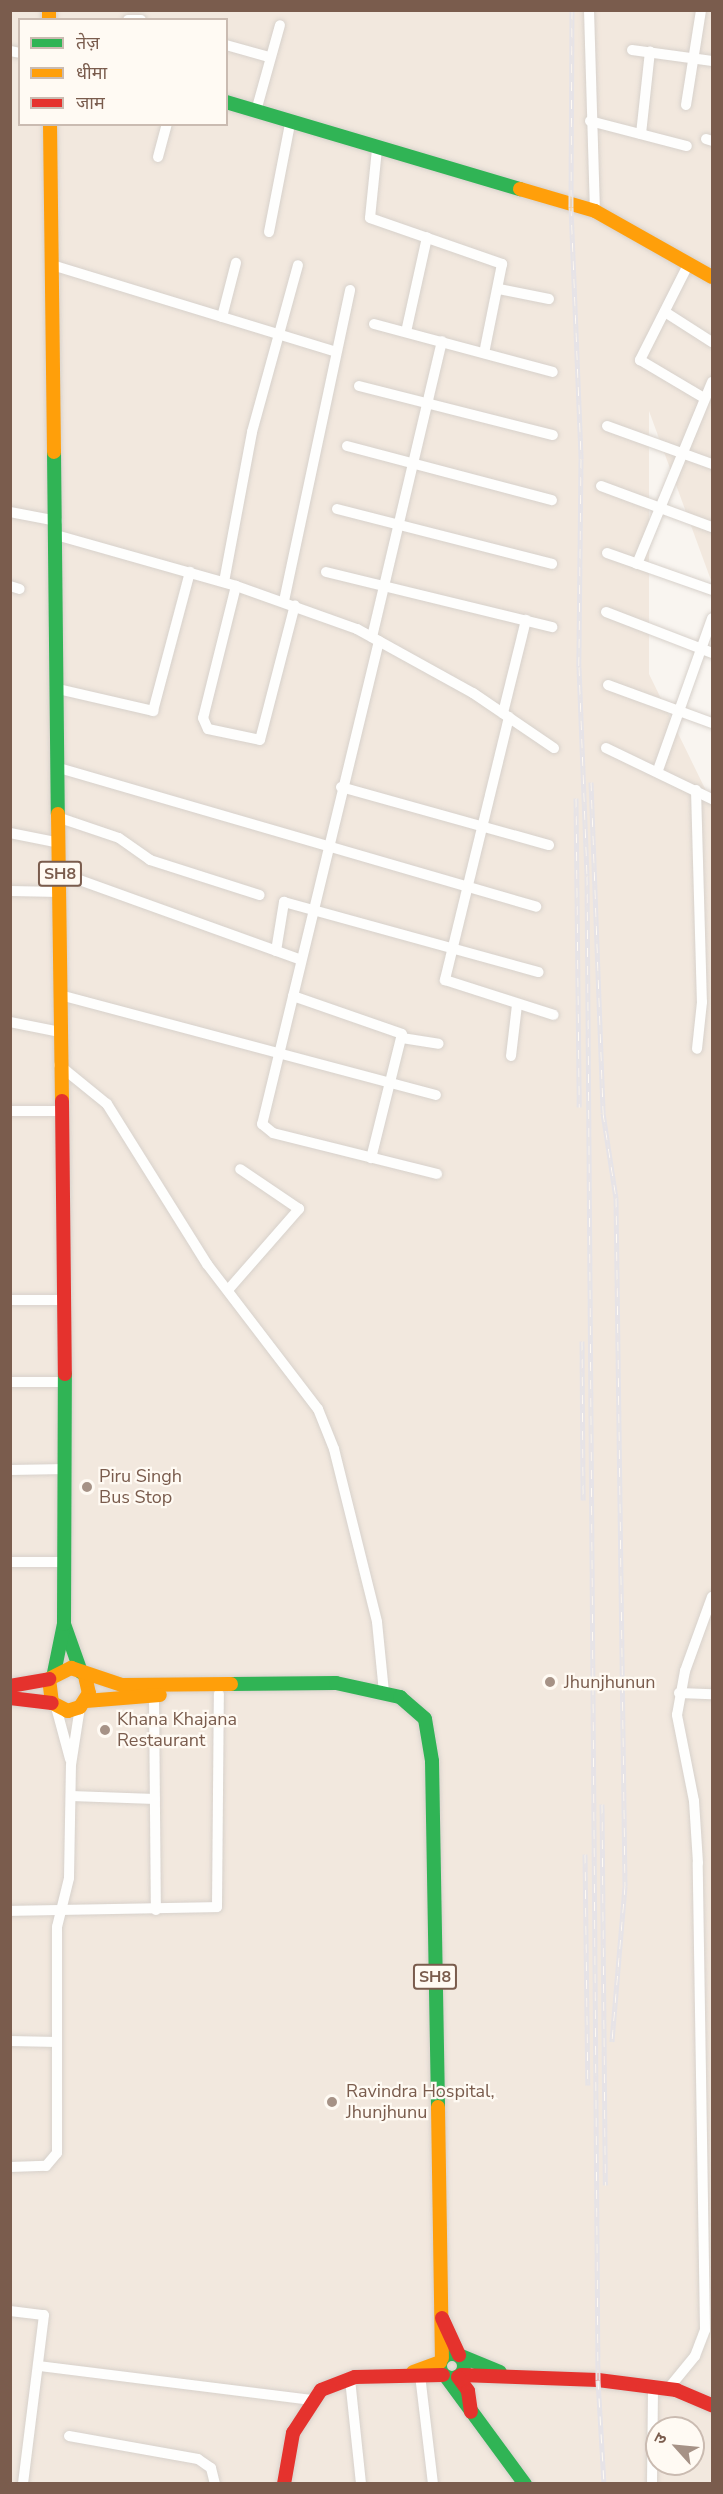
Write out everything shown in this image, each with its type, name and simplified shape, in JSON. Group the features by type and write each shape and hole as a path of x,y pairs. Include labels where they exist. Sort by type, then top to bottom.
{"main road":[{"path":"228,103 377,150 595,211 712,277"},
{"name":"SH8","path":"50,126 57,528 62,1300 66,1469 64,1623 52,1676 54,1705 83,1704 154,1695 338,1693 354,1686"},
{"name":"SH8","path":"64,1623 83,1674 83,1704"},
{"name":"SH8","path":"52,1676 71,1668 83,1674 122,1685 354,1686 384,1692 414,1705 429,1735 442,2318 449,2371"},
{"path":"10,1686 52,1676"},
{"path":"10,1698 54,1705"},
{"name":"SH8","path":"442,2318 460,2356 449,2371"},
{"path":"449,2371 460,2356 500,2372"},
{"path":"284,2484 293,2433 312,2400 350,2379 449,2371 500,2372 668,2389 712,2405"},
{"path":"449,2371 471,2412 525,2484"}],"street":[{"path":"589,10 595,211"},
{"path":"686,105 701,10"},
{"path":"256,111 269,57 280,25"},
{"path":"228,46 269,57"},
{"path":"632,50 712,61"},
{"path":"641,134 650,51"},
{"path":"591,121 687,146"},
{"path":"269,231 290,124"},
{"path":"158,157 166,126"},
{"path":"377,150 370,218 500,262 499,289 484,353"},
{"path":"406,332 427,237"},
{"path":"222,316 236,263"},
{"path":"689,263 665,312 642,350 641,363 704,398"},
{"path":"224,582 277,333 298,265"},
{"path":"52,266 334,351"},
{"path":"499,289 549,299"},
{"path":"284,601 334,351 350,290"},
{"path":"665,312 712,342"},
{"path":"374,324 553,372"},
{"path":"437,1174 264,1129 277,1056 376,639 384,585 397,525 442,341"},
{"path":"637,564 712,382"},
{"path":"359,386 553,435"},
{"path":"607,426 680,455 712,464"},
{"path":"347,446 552,500"},
{"path":"601,486 712,526"},
{"path":"337,509 552,564"},
{"path":"10,512 284,601 376,639 506,715 554,748"},
{"path":"607,553 712,590"},
{"path":"58,689 153,711 190,572"},
{"path":"326,572 552,627"},
{"path":"236,586 203,718 208,729 260,740 295,605"},
{"path":"606,612 712,652"},
{"path":"657,770 712,618"},
{"path":"526,620 479,826 447,984 554,1015"},
{"path":"608,685 712,723"},
{"path":"606,748 657,770 712,799"},
{"path":"59,768 327,848 536,907"},
{"path":"341,787 549,845"},
{"path":"696,790 702,1002 698,1049"},
{"path":"60,818 119,838 150,860 260,895"},
{"path":"10,833 60,843"},
{"path":"60,873 301,960"},
{"path":"10,891 60,892"},
{"path":"276,951 281,903 538,972"},
{"path":"60,995 277,1056 436,1095"},
{"path":"293,996 393,1027 402,1038 439,1044"},
{"path":"511,1056 517,1005"},
{"path":"10,1022 60,1032"},
{"path":"371,1158 402,1038"},
{"path":"60,1065 107,1104 228,1290 286,1362 326,1425 377,1622 384,1692"},
{"path":"10,1112 61,1111"},
{"path":"228,1290 298,1209 240,1169"},
{"path":"10,1300 62,1300"},
{"path":"10,1382 64,1382"},
{"path":"10,1470 66,1469"},
{"path":"10,1562 65,1562"},
{"path":"668,2389 695,2356 705,2330 709,2148 707,2025 696,1818 679,1738 679,1693 712,1597"},
{"path":"679,1693 712,1694"},
{"path":"10,1911 211,1910 219,1904 219,1694"},
{"path":"154,1695 156,1910"},
{"path":"10,2167 46,2166 55,2160 60,1911 69,1878 72,1765 83,1704"},
{"path":"54,1705 72,1765"},
{"path":"71,1796 155,1798"},
{"path":"10,2041 57,2042"},
{"path":"10,2312 44,2315 23,2484"},
{"path":"39,2366 312,2400"},
{"path":"417,2374 433,2484"},
{"path":"350,2379 361,2484"},
{"path":"652,2484 653,2387"},
{"path":"69,2436 198,2459 211,2468 215,2484"}],"shaded area":[{"path":"11,11 712,11 712,583 649,411 649,674 712,803 712,2483 11,2484"}],"railway":[{"path":"572,10 571,207 581,459 579,667 587,876 598,2380 604,2484"},
{"path":"591,782 603,1113 616,1198 625,1886 612,2041"},
{"path":"576,798 579,1107"},
{"path":"582,1341 583,1500"},
{"path":"602,1804 605,2185"},
{"path":"585,1854 588,2085"}],"traffic: fast":[{"path":"228,103 520,189"},
{"path":"54,452 58,814"},
{"path":"54,1673 64,1624 65,1374"},
{"path":"64,1624 81,1672"},
{"path":"231,1684 336,1683 400,1697 425,1719 432,1761 438,2107"},
{"path":"447,2354 457,2354 464,2361 464,2366 464,2371 457,2378 447,2378 440,2371 440,2361 447,2354"},
{"path":"461,2356 500,2372"},
{"path":"447,2378 525,2484"}],"traffic: slow":[{"path":"49,10 49,18"},
{"path":"50,126 54,452"},
{"path":"520,189 595,211 712,277"},
{"path":"58,814 62,1101"},
{"path":"85,1676 89,1693 80,1707 68,1711 52,1703 49,1679 71,1668 122,1685 231,1684"},
{"path":"86,1701 160,1695"},
{"path":"438,2107 442,2358"},
{"path":"413,2372 440,2362"}],"traffic: jam":[{"path":"62,1101 65,1374"},
{"path":"10,1686 49,1679"},
{"path":"10,1698 52,1703"},
{"path":"442,2318 459,2355"},
{"path":"284,2484 293,2433 321,2390 355,2377 443,2375"},
{"path":"461,2375 598,2380 676,2390 712,2405"},
{"path":"458,2377 468,2391 471,2412"}],"place":[{"name":"Piru Singh Bus Stop","path":"87,1487"},
{"name":"Jhunjhunun","path":"550,1682"},
{"name":"Khana Khajana Restaurant","path":"105,1730"},
{"name":"Ravindra Hospital, Jhunjhunu","path":"332,2102"}]}
